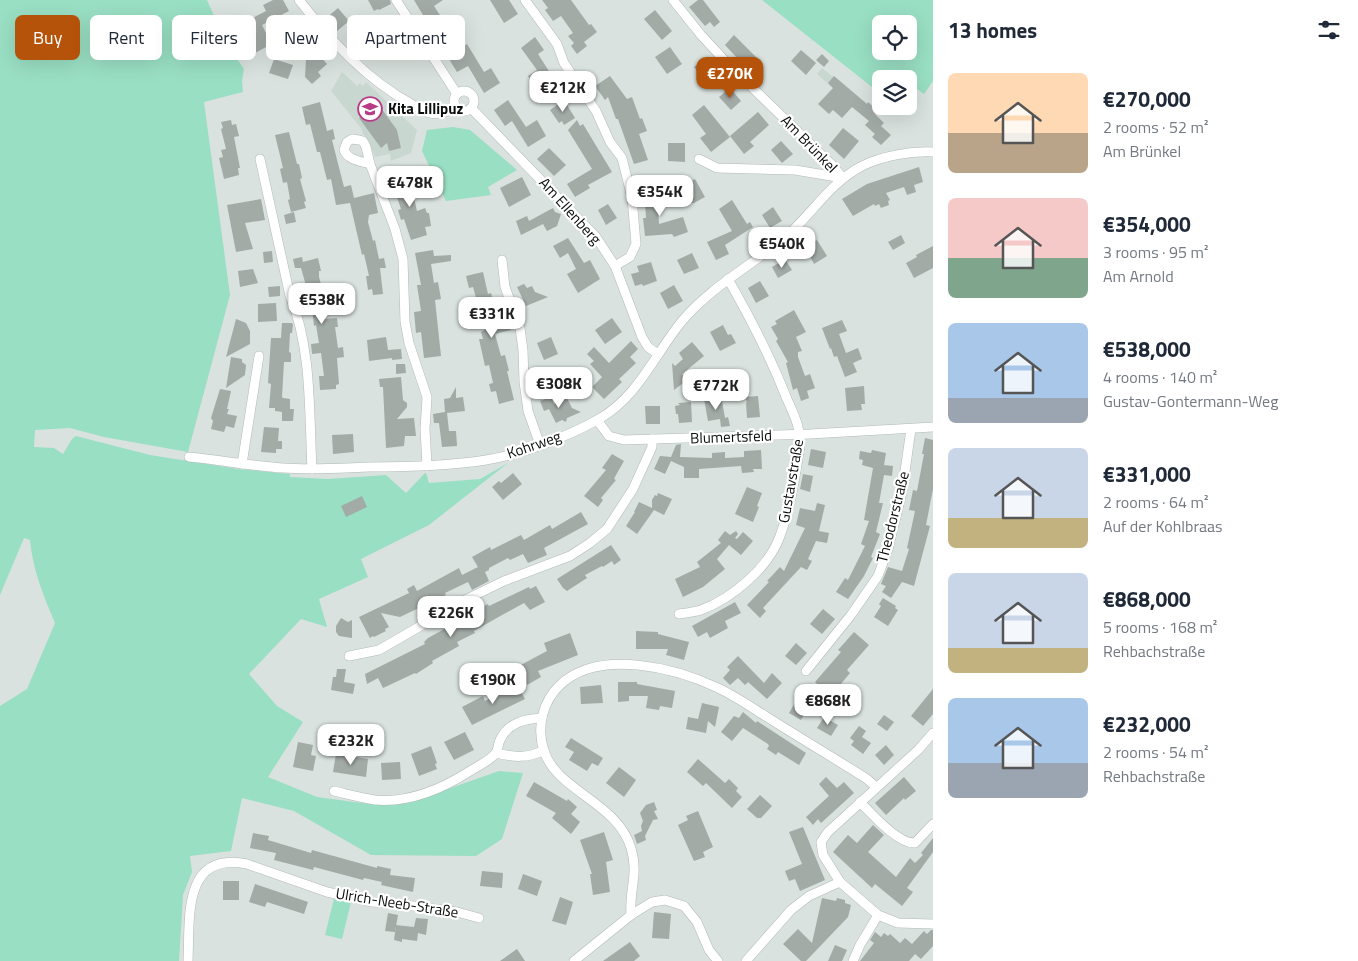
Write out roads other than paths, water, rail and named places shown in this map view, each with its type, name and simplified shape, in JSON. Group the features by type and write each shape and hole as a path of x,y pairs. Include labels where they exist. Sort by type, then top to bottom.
{"street":[{"path":"298,0 320,28 344,53 400,98 429,113 444,113 456,107"},
{"path":"396,0 457,94 454,102 456,107 464,112 472,109"},
{"path":"525,0 556,44 564,63 596,110 610,142 622,158 632,198 636,244 630,257 615,266"},
{"name":"Am Brünkel","path":"673,0 726,62 826,159 843,178"},
{"name":"Am Ellenberg","path":"457,94 462,91 468,91 472,94 475,99 472,109 574,212 596,237 615,266 642,338 648,347 658,354"},
{"name":"Kohrweg","path":"189,457 242,464 312,469 427,466 488,460 540,445 597,420 623,401 639,383 682,321 700,302 728,279 769,250 792,230 843,178 862,166 888,157 915,152 933,152"},
{"path":"699,158 717,168 795,170 843,178"},
{"path":"260,159 290,296 298,314 306,369 312,469"},
{"path":"370,164 395,229 403,259 405,322 409,343 426,397 427,466"},
{"path":"502,260 505,287 520,328 528,411 540,445"},
{"name":"Gustavstraße","path":"679,614 701,610 737,590 756,574 771,554 780,537 786,519 800,446 801,434 778,376 759,335 728,279"},
{"path":"242,464 259,356"},
{"name":"Blumertsfeld","path":"597,420 609,436 616,439 801,434 933,427"},
{"name":"Theodorstraße","path":"806,671 851,616 878,576 888,549 902,492 911,429"},
{"path":"349,656 379,650 467,599 504,581 570,556 590,543 607,529 633,489 652,448 652,439"},
{"path":"631,915 630,901 635,877 634,863 626,836 616,822 586,795 564,780 554,769 544,750 541,733 546,702 568,678 585,669 625,664 661,669 690,677 736,697 867,779 876,787"},
{"path":"334,791 376,800 390,800 410,797 440,788 458,779 496,754 506,730 523,720 542,718"},
{"path":"933,733 828,832 821,842 823,855 840,882 878,915 898,923 933,924"},
{"path":"496,754 524,757 544,750"},
{"path":"860,802 906,843 915,843 933,824"},
{"name":"Ulrich-Neeb-Straße","path":"188,961 191,902 194,887 200,877 209,869 216,864 224,862 246,864 327,892 372,902 457,912 479,918"},
{"path":"746,961 791,910 809,896 840,882"},
{"path":"574,961 631,915 652,902 665,900 684,906 697,922 709,950 718,961"},
{"path":"853,961 878,915"}],"place":[{"name":"Kita Lillipuz","path":"370,109"}]}
